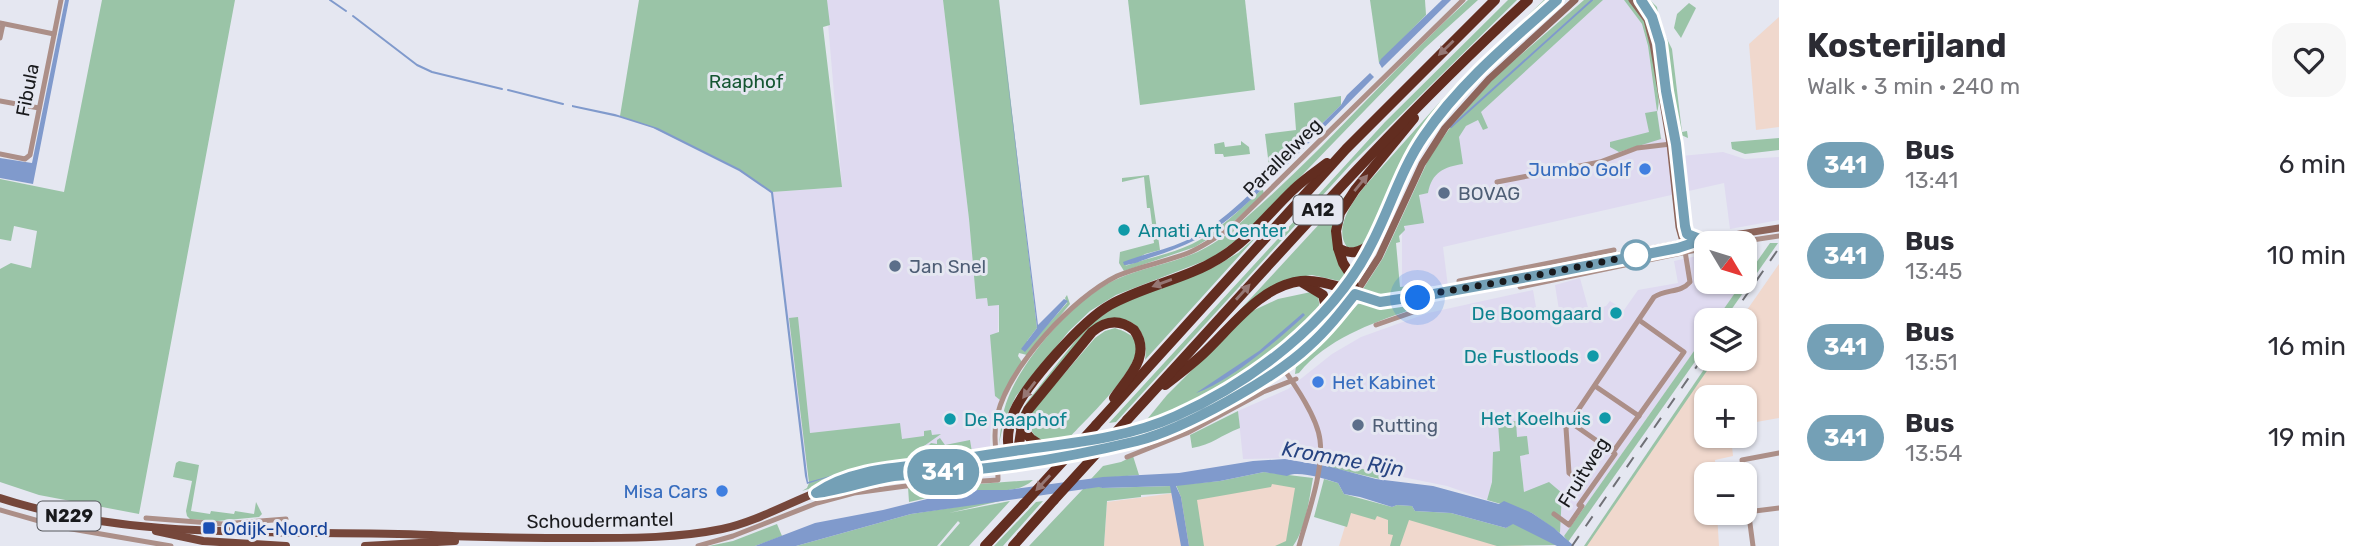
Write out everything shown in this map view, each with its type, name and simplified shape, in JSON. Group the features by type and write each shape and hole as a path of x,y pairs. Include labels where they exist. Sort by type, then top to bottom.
{"highway":[{"name":"A12","path":"985,546 1346,149 1495,0"},
{"name":"A12","path":"1013,546 1309,220 1442,81 1528,0"},
{"name":"A12","path":"1355,294 1352,277 1338,248 1338,222 1347,203 1442,81"},
{"name":"A12","path":"1008,452 1010,423 1018,404 1082,326 1119,300 1197,270 1224,255 1249,235 1295,187 1346,149"},
{"name":"A12","path":"1338,248 1356,253 1372,244"},
{"name":"A12","path":"1138,408 1202,354 1255,303 1281,288 1301,281"},
{"path":"1301,281 1318,281 1343,288"},
{"path":"1301,281 1323,295 1326,308"},
{"name":"A12","path":"1020,450 1021,427 1028,410 1086,338 1103,324 1122,322 1139,336 1139,362 1096,425"},
{"path":"1021,427 1031,439 1043,447"},
{"path":"1014,463 1020,450"},
{"path":"1008,452 1014,463"}],"main road":[{"name":"Schoudermantel","path":"816,493 826,485 896,466 1091,439 1167,420 1236,383 1274,355 1326,308 1352,277"},
{"path":"1343,288 1355,294"},
{"name":"Schoudermantel","path":"140,527 472,538 660,538 729,527 816,493 891,477 1014,463 1139,440 1175,427 1208,411 1282,367 1308,348 1331,325 1355,294"},
{"name":"Schoudermantel","path":"0,498 79,518 140,527 203,541 286,546"},
{"name":"Schoudermantel","path":"365,546 434,543 472,538"}],"street":[{"name":"Fibula","path":"0,154 24,159 28,157 61,0"},
{"name":"Parallelweg","path":"997,466 997,416 1007,392 1027,360 1065,313 1085,295 1120,275 1188,253 1234,225 1463,0"},
{"path":"1352,277 1372,244 1422,138 1433,123 1460,90 1557,0"},
{"path":"1575,0 1489,79 1445,128 1422,164 1379,257 1355,294 1380,302 1685,249"},
{"path":"1577,479 1569,473 1566,428 1657,295 1681,289 1689,284 1690,278 1679,227 1673,144 1650,31 1641,10 1632,0"},
{"path":"1641,0 1652,17 1660,43 1687,234 1685,249"},
{"path":"0,38 1,24 54,34"},
{"path":"0,100 39,108"},
{"path":"1497,181 1600,162 1637,148 1673,144"},
{"path":"1757,233 1779,228"},
{"path":"1687,234 1694,238"},
{"path":"1757,239 1779,236"},
{"path":"1518,279 1520,287 1694,247"},
{"path":"1460,281 1614,250"},
{"path":"1548,263 1550,273"},
{"path":"1376,325 1419,310 1418,296"},
{"name":"Fruitweg","path":"1554,514 1569,525 1588,486 1615,454 1613,452 1684,352 1639,320"},
{"path":"1274,355 1294,380 1320,440 1316,479 1298,546"},
{"path":"1126,457 1188,433 1263,392 1294,380"},
{"path":"1595,386 1639,416"},
{"path":"1570,422 1613,452"},
{"path":"1742,462 1779,453"},
{"name":"Schoudermantel","path":"698,546 733,536 817,503 854,493 906,486 998,480 997,466"},
{"path":"1757,511 1779,508"},
{"path":"0,510 60,527 171,546"},
{"path":"146,518 202,524 286,519"},
{"path":"264,546 265,521"},
{"path":"1749,525 1753,546"},
{"path":"729,527 733,536"}],"shaded area":[{"path":"826,0 943,0 976,299 987,298 999,304 995,396 1000,400 991,422 990,447 805,466 772,192 842,187"},
{"path":"1603,0 1624,0 1642,24 1648,47 1661,137 1681,156 1723,152 1745,159 1779,157 1779,220 1730,229 1724,183 1443,247 1448,287 1402,294 1402,233 1435,165 1466,126 1478,120 1480,112"},
{"path":"1779,17 1779,127 1756,130 1749,44"},
{"path":"1694,257 1694,294 1734,294 1725,308 1694,308 1694,351 1564,536 1560,533 1562,493 1524,492 1520,455 1528,454 1493,452 1492,482 1487,500 1447,486 1309,458 1243,459 1238,411 1288,389 1332,354 1361,337 1428,313 1533,290 1536,307 1559,310 1555,285 1580,278 1589,311 1606,306 1610,301 1624,310 1638,290 1678,283 1674,261"},
{"path":"1779,264 1779,418 1757,422 1757,385 1696,385 1706,371 1757,371 1757,308 1748,308"},
{"path":"1694,388 1694,448 1732,448 1733,456 1715,462 1694,462 1694,525 1718,525 1719,546 1586,546"},
{"path":"1271,480 1302,486 1291,541 1294,546 1104,546 1107,502"},
{"path":"1350,510 1424,521 1524,546 1339,546"}],"green space":[{"path":"102,0 235,0 139,514 39,495 0,482 0,269 11,263 31,268 37,231 14,226 11,241 0,239 0,179 64,192"},
{"name":"Raaphof","path":"639,0 827,0 830,25 823,27 842,187 772,192 737,169 654,128 620,116"},
{"path":"943,0 999,0 1037,328 1027,341 1033,341 1067,303 1067,295 1070,304 1027,355 1019,353 1022,362 1000,400 995,396 990,335 999,332 999,305 988,306 987,298 976,299"},
{"path":"1128,0 1245,0 1255,90 1140,105"},
{"path":"1370,0 1425,0 1426,15 1379,63"},
{"path":"1468,0 1478,0 1425,48 1246,233 1212,258 1116,295 1090,311 1069,331 1016,396 1004,421 999,444 1004,409 1016,382 1039,347 1069,314 1085,299 1117,279 1196,252 1229,232 1305,163"},
{"path":"1508,0 1517,0 1352,163 1116,422 1109,423 1385,122"},
{"path":"1544,0 1553,0 1431,124 1397,173 1364,244 1356,248 1347,247 1343,240 1343,223 1350,207 1365,186 1455,85"},
{"path":"1584,0 1603,0 1481,112 1488,128 1483,130 1478,120 1466,126 1459,137 1463,164 1440,172 1432,180 1428,193 1419,195 1424,223 1404,226 1405,230 1399,236 1400,242 1396,243 1400,287 1410,286 1411,294 1378,298 1361,292 1383,258 1430,156 1452,125 1495,77"},
{"path":"1624,0 1630,0 1645,22 1650,36 1658,84 1657,112 1661,139 1619,152 1610,147 1610,142 1649,132 1645,113 1657,111 1648,46 1642,24"},
{"path":"1646,0 1650,0 1657,7 1660,25 1672,49 1682,132 1687,131 1688,138 1681,135 1665,45 1654,12"},
{"path":"1689,3 1696,8 1681,38 1674,28 1677,14"},
{"path":"1341,96 1341,105 1270,174 1265,134 1296,130 1294,103"},
{"path":"1779,138 1779,150 1745,154 1732,149 1731,142"},
{"path":"1241,141 1249,147 1250,154 1224,157 1223,154 1215,154 1214,144 1224,142 1225,147 1241,145"},
{"path":"1149,175 1160,250 1145,254 1125,266 1176,251 1202,239 1260,191 1262,188 1257,186 1261,182 1264,194 1229,226 1195,247 1124,271 1119,263 1120,252 1154,243 1152,227 1148,226 1152,224 1150,208 1147,208 1144,177 1122,182 1122,178"},
{"path":"1348,193 1337,214 1347,278 1344,282 1312,275 1284,280 1214,338"},
{"path":"1259,234 1145,360 1144,341 1137,326 1123,319 1103,320 1018,430 1015,429 1027,402 1087,326 1120,303 1216,266 1238,253"},
{"path":"1770,243 1778,243 1757,273 1757,262"},
{"path":"1311,292 1318,297 1320,308 1289,341 1213,393 1187,407 1144,423 1167,395 1250,312 1278,299"},
{"path":"1734,294 1742,294 1732,308 1724,308"},
{"path":"1408,300 1410,310 1350,334 1323,351 1295,374 1296,366 1325,340 1358,304 1383,307 1403,304"},
{"path":"798,317 810,433 900,423 902,439 924,436 924,431 931,430 932,435 941,434 924,446 922,459 846,474 846,477 802,491 809,483 789,318"},
{"path":"1115,328 1131,335 1136,344 1135,354 1122,379 1070,437 1038,440 1028,426 1033,410 1095,338"},
{"path":"1694,351 1694,363 1568,542 1564,536"},
{"path":"1703,371 1707,371 1697,385 1694,385 1694,390 1587,546 1584,546"},
{"path":"1238,411 1240,428 1205,445 1192,448 1190,435"},
{"path":"1516,421 1517,437 1527,436 1529,454 1520,456 1524,492 1549,482 1562,493 1560,533 1532,513 1487,500 1492,482 1493,452 1500,451 1498,423"},
{"path":"940,438 945,445 970,440 972,452 925,458 927,447 931,443 937,444"},
{"path":"1133,456 1139,475 1091,479 1103,466"},
{"path":"179,461 199,465 191,511 254,514 256,502 262,514 259,517 217,521 190,519 186,511 192,481 173,477 176,463"},
{"path":"1327,461 1385,474 1384,480 1328,467"},
{"path":"1264,472 1313,478 1304,522 1293,546 1275,546 1286,541 1295,488 1272,484 1271,487 1197,500 1204,546 1189,546 1181,497 1176,485 1220,481"},
{"path":"1324,479 1338,483 1344,494 1392,507 1412,506 1415,511 1451,513 1506,528 1513,523 1558,545 1497,546 1409,520 1400,546 1390,546 1393,535 1388,534 1388,520 1377,516 1375,520 1351,513 1347,527 1314,517"},
{"path":"1033,480 1014,489 977,490 978,484"},
{"path":"967,484 967,492 963,490 909,502 908,487 919,489"},
{"path":"1099,486 1171,486 1172,493 1107,501 1104,546 1029,546 1083,489"},
{"path":"1013,498 949,513 1010,501 969,546 940,546 960,523 958,521 937,546 796,546 911,514"},
{"path":"1043,501 1003,546 994,546 1036,502"},
{"path":"777,524 782,536 755,546 709,546 733,541"}],"water":[{"path":"65,0 69,0 33,184 0,178 0,158 32,163"},
{"path":"998,0 1038,325 1064,299 1068,301 1025,352 1021,349 1037,328"},
{"path":"1442,0 1451,0 1382,68 1379,63 1381,59"},
{"path":"1370,73 1374,77 1274,175 1273,172"},
{"path":"572,105 615,114 658,128 740,169 773,192 808,482 841,473 807,484 771,193 739,171 653,128"},
{"path":"1259,186 1262,188 1260,191 1247,204 1210,232 1167,252 1124,265 1123,262 1196,236"},
{"path":"1303,313 1305,315 1253,359 1223,380 1196,393 1259,351"},
{"path":"1285,459 1376,479 1433,486 1499,504 1504,501 1532,513 1574,546 1557,546 1513,524 1506,528 1451,513 1415,511 1412,506 1392,507 1344,494 1338,483 1319,477 1264,472 1176,486 1181,497 1189,546 1181,546 1170,486 1099,487 911,514 796,546 755,546 815,523 883,510 963,490 1007,490 1103,477 1179,473 1253,461"}],"waterway":[{"path":"330,0 346,11"},
{"path":"1451,127 1592,0"},
{"path":"353,16 417,65 432,72 502,89"},
{"path":"508,90 563,104"}],"tunnel":[{"path":"1577,479 1585,484"}],"railway":[{"path":"1737,308 1779,248"},
{"path":"1572,546 1694,370"}],"bus line":[{"name":"341","path":"1557,0 1460,90 1433,123 1422,138 1401,179 1372,244 1335,299 1300,334 1236,383 1175,416 1142,428 1043,447 896,466 826,485 816,493 891,477 959,471 1084,452 1139,440 1175,427 1242,392 1308,348 1331,325 1355,294 1380,302 1434,294 1678,248 1702,240 1687,234 1660,43 1652,17 1641,0"}],"place":[{"name":"Jumbo Golf","path":"1645,169"},
{"name":"BOVAG","path":"1444,193"},
{"name":"Amati Art Center","path":"1124,230"},
{"name":"Jan Snel","path":"895,266"},
{"name":"De Boomgaard","path":"1616,313"},
{"name":"De Fustloods","path":"1593,356"},
{"name":"Het Kabinet","path":"1318,382"},
{"name":"Het Koelhuis","path":"1605,418"},
{"name":"De Raaphof","path":"950,419"},
{"name":"Rutting","path":"1358,425"},
{"name":"Misa Cars","path":"722,491"},
{"name":"Odijk-Noord","path":"209,528"}],"route":[{"path":"1418,298 1636,255"}],"water label":[{"name":"Kromme Rijn","path":"1343,459"}]}
